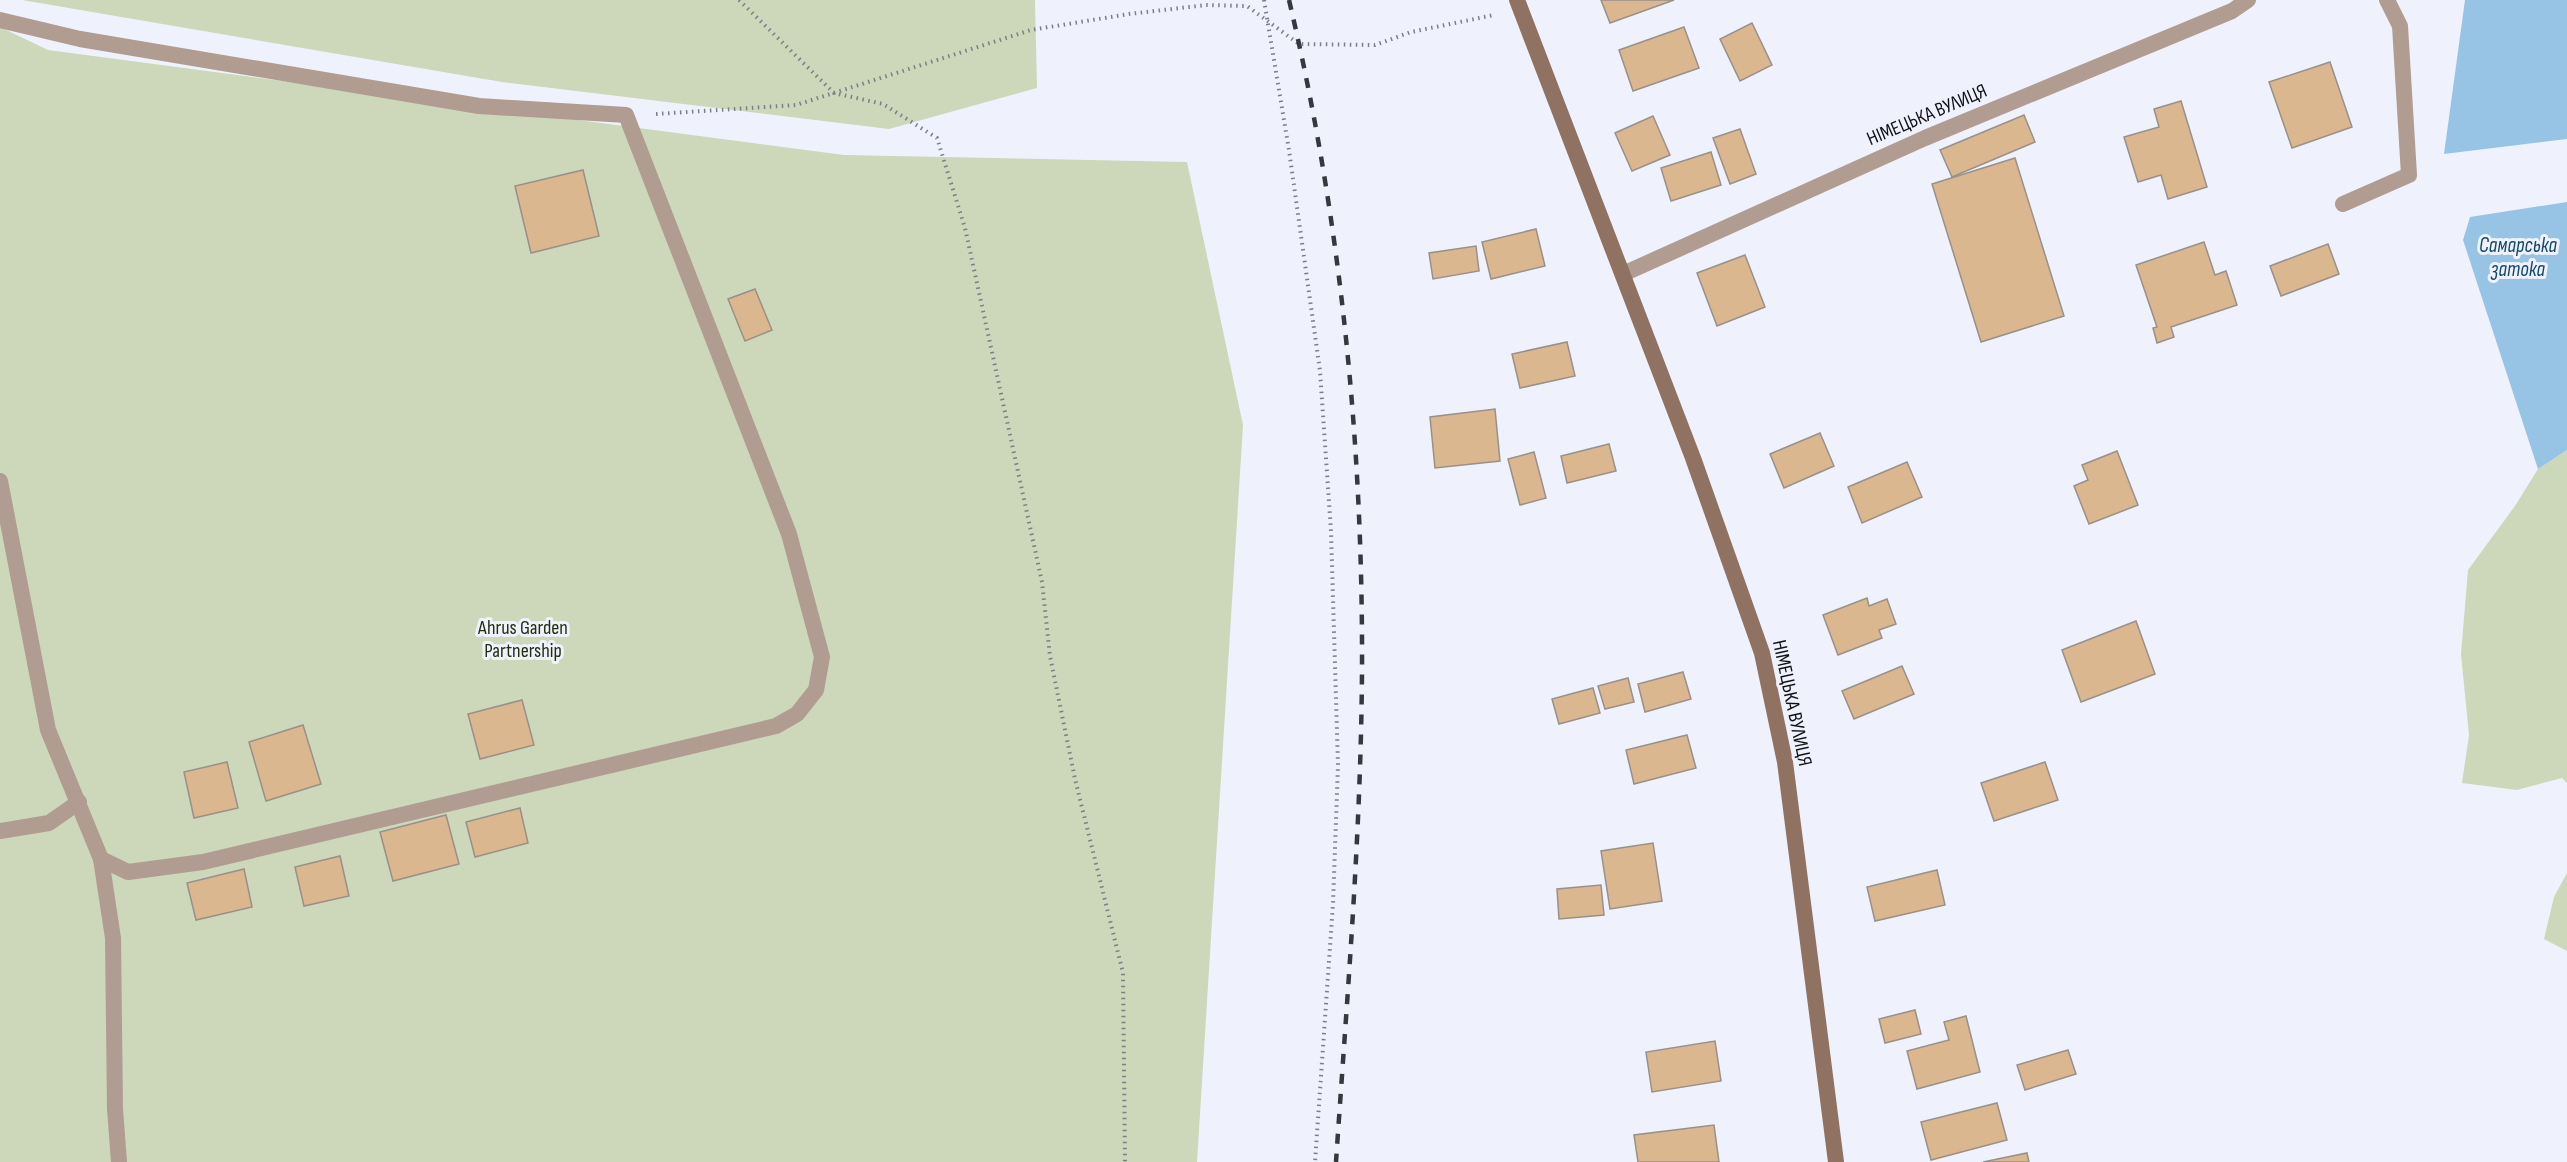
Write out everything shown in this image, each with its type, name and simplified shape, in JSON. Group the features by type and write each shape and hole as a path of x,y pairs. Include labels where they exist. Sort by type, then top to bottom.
{"main road":[{"name":"НІМЕЦЬКА ВУЛИЦЯ","path":"1519,6 1693,458 1762,653 1785,762 1836,1162"}],"street":[{"name":"НІМЕЦЬКА ВУЛИЦЯ","path":"1623,274 1925,138 2232,10 2248,0"},
{"path":"2343,204 2409,175 2400,26 2388,0"},
{"path":"0,20 80,39 479,106 626,116 789,534 822,657 816,690 797,714 776,726 202,862 128,872 101,859"},
{"path":"0,481 48,730 101,859 113,938 115,1109 119,1162"},
{"path":"0,831 49,823 79,802"}],"path":[{"path":"739,0 834,93 883,104 937,138 966,228 1042,582 1050,656 1075,779 1123,973 1125,1162"},
{"path":"1264,0 1269,20 1320,372 1331,531 1338,765 1333,904 1315,1162"},
{"path":"626,116 796,105 1031,30 1129,14 1206,5 1247,6 1299,44 1375,45 1411,32 1519,6"}],"green space":[{"path":"22,0 1035,0 1037,88 889,129 502,82"},
{"name":"Ahrus Garden Partnership","path":"0,27 48,50 844,155 1187,162 1243,425 1197,1162 0,1162"},
{"path":"2567,450 2567,783 2562,778 2517,790 2462,783 2469,735 2461,654 2468,570 2515,506 2538,469"},
{"path":"2567,873 2567,951 2544,939 2554,897"}],"water":[{"path":"2465,0 2567,0 2567,139 2444,154"},
{"name":"Самарська затока","path":"2567,202 2567,450 2538,469 2463,240 2470,217"}],"building":[{"path":"1601,0 1674,0 1610,23"},
{"path":"1752,23 1772,65 1740,81 1720,39"},
{"path":"1684,27 1699,68 1633,91 1619,50"},
{"path":"2330,62 2352,127 2292,148 2269,82"},
{"path":"2181,101 2207,187 2168,199 2161,175 2138,182 2124,137 2159,127 2154,109"},
{"path":"2024,115 2035,142 1952,177 1940,150"},
{"path":"1653,116 1670,155 1632,171 1615,133"},
{"path":"1740,129 1756,174 1730,184 1713,138"},
{"path":"1711,152 1721,185 1671,201 1661,168"},
{"path":"2015,158 2064,316 1981,342 1932,184"},
{"path":"583,170 599,236 531,253 515,186"},
{"path":"1536,229 1545,266 1491,279 1482,242"},
{"path":"2204,242 2215,275 2226,271 2237,305 2171,327 2174,337 2157,343 2153,328 2157,327 2136,265"},
{"path":"2328,244 2339,274 2281,296 2270,266"},
{"path":"1476,246 1479,271 1433,279 1429,253"},
{"path":"1745,255 1765,307 1717,326 1697,273"},
{"path":"755,289 772,330 745,341 728,299"},
{"path":"1567,342 1575,376 1520,388 1512,354"},
{"path":"1495,409 1500,461 1435,468 1430,417"},
{"path":"1820,433 1834,466 1784,488 1770,454"},
{"path":"1609,444 1616,471 1567,483 1561,456"},
{"path":"2117,451 2138,505 2089,524 2074,486 2088,480 2082,465"},
{"path":"1534,452 1546,498 1520,505 1508,459"},
{"path":"1907,462 1922,497 1862,523 1848,487"},
{"path":"1867,598 1869,606 1887,599 1896,624 1879,630 1882,638 1838,655 1823,615"},
{"path":"2136,621 2155,674 2081,702 2062,650"},
{"path":"1902,666 1914,694 1854,719 1842,691"},
{"path":"1683,672 1691,699 1645,712 1638,684"},
{"path":"1628,678 1634,702 1605,709 1598,686"},
{"path":"1593,688 1600,713 1559,724 1552,699"},
{"path":"522,700 534,745 480,759 468,714"},
{"path":"303,725 321,784 266,801 249,742"},
{"path":"1687,735 1696,768 1634,784 1626,750"},
{"path":"227,762 238,808 194,818 184,772"},
{"path":"2045,762 2058,800 1994,821 1981,783"},
{"path":"520,808 528,843 475,857 466,822"},
{"path":"446,815 459,864 393,881 380,832"},
{"path":"1653,843 1662,901 1610,909 1601,851"},
{"path":"340,856 349,896 304,906 295,867"},
{"path":"244,869 252,907 196,920 187,883"},
{"path":"1937,870 1945,905 1875,921 1867,887"},
{"path":"1601,885 1604,915 1559,919 1557,889"},
{"path":"1915,1010 1921,1034 1885,1043 1879,1019"},
{"path":"1966,1016 1980,1072 1917,1089 1907,1051 1949,1040 1944,1022"},
{"path":"1715,1041 1721,1081 1652,1092 1646,1052"},
{"path":"2068,1050 2076,1074 2025,1090 2017,1065"},
{"path":"1997,1103 2007,1140 1931,1160 1921,1122"},
{"path":"1714,1125 1719,1162 1638,1162 1634,1135"},
{"path":"2027,1153 2029,1162 1983,1162"}],"railway":[{"path":"1289,0 1307,82 1335,249 1353,417 1358,501 1362,670 1359,793 1336,1162"}]}
